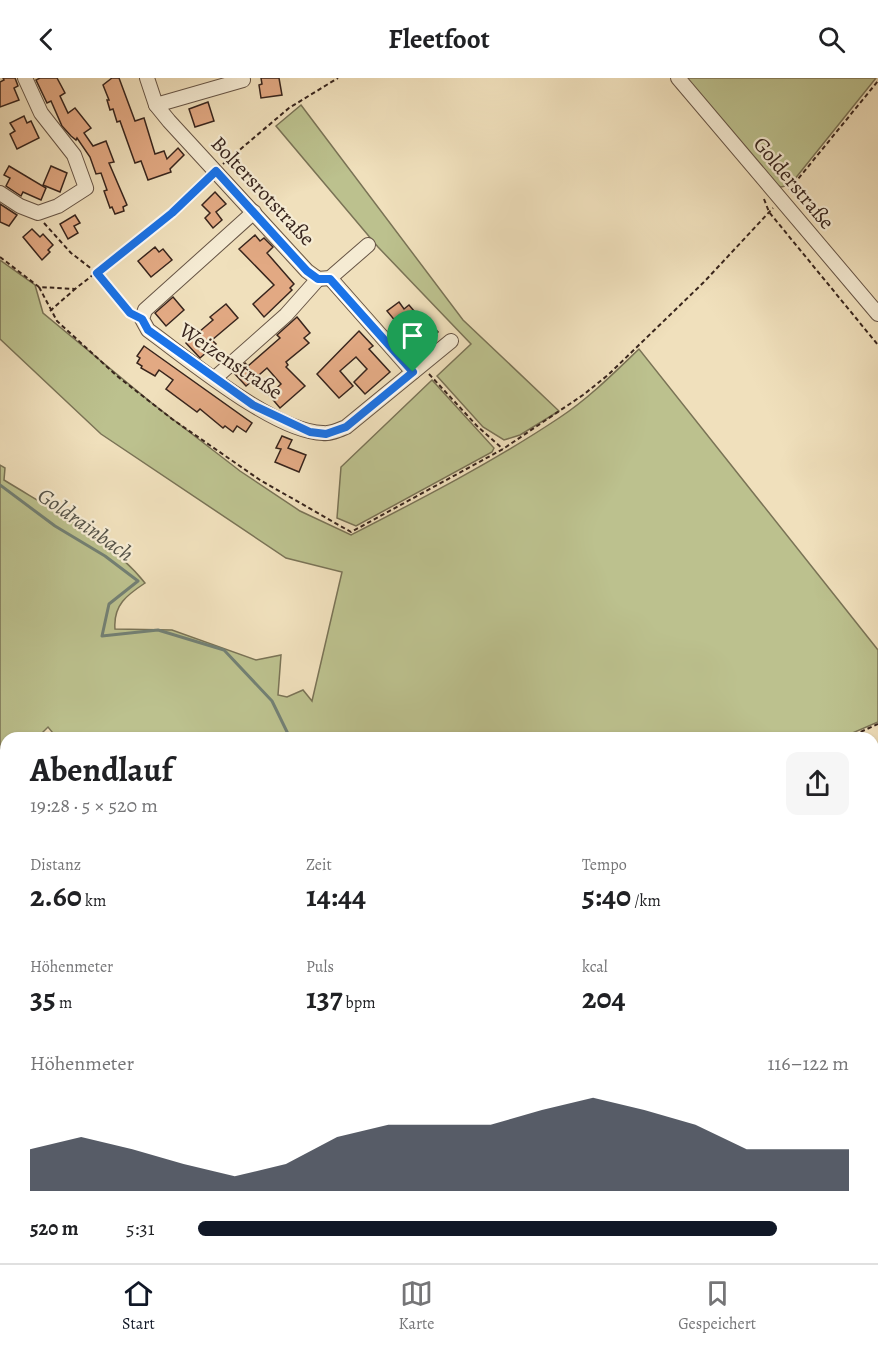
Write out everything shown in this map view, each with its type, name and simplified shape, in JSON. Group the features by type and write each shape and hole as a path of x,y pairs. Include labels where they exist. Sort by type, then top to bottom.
{"street":[{"path":"0,193 20,206 38,213 58,206 86,188 74,155 41,113 25,78"},
{"name":"Boltersrotstraße","path":"147,78 156,105 307,271 324,279 418,369"},
{"name":"Golderstraße","path":"678,78 878,314"},
{"path":"156,105 243,80"},
{"path":"142,319 145,310 254,212"},
{"path":"215,378 324,279 368,245"},
{"name":"Weizenstraße","path":"142,319 148,330 253,405 310,432 326,434 346,427 451,341"}],"path":[{"path":"50,311 75,288 172,213 216,171 289,108 338,78"},
{"path":"781,200 878,81"},
{"path":"762,195 769,212 878,345"},
{"path":"0,257 39,287 57,321 117,376 172,419 260,480 351,532 503,449 553,417 608,375 704,282 769,212"},
{"path":"38,213 42,221 71,253 97,273 130,313 142,319"},
{"path":"39,287 75,288"},
{"path":"418,369 503,449"},
{"path":"860,732 878,724"}],"green space":[{"path":"685,78 876,78 790,185 781,187 774,184"},
{"path":"301,105 463,320 559,411 520,435 504,440 483,427 437,376 471,344 378,247 276,126"},
{"path":"0,260 35,285 43,313 153,404 240,471 300,511 351,535 456,480 559,418 580,403 639,349 878,650 878,722 855,732 52,732 48,727 43,732 0,732 0,465 5,468 4,480 98,539 131,567 145,583 122,602 116,613 115,629 172,630 256,660 281,655 278,695 287,697 303,690 312,701 342,572 286,558 101,434 0,339"},
{"path":"432,380 494,448 492,452 356,526 337,518 341,467"}],"building":[{"path":"3,78 15,78 18,86 14,88 19,100 0,107 0,82 4,80"},
{"path":"57,78 65,93 60,96 68,113 75,108 91,128 84,133 93,146 106,141 114,162 109,163 127,205 123,207 124,211 115,214 112,207 110,208 101,173 96,174 90,157 77,138 76,140 62,126 51,101 47,103 36,80"},
{"path":"112,78 119,78 135,121 144,118 155,154 164,151 167,159 178,148 184,155 170,169 171,172 148,180 141,161 135,163 120,121 117,122 107,100 109,100 103,85"},
{"path":"261,78 279,78 282,95 261,98 259,85 262,84"},
{"path":"208,102 214,121 195,127 189,109"},
{"path":"24,116 27,123 31,121 39,138 17,149 10,134 15,131 10,123"},
{"path":"9,166 46,188 41,200 23,192 21,196 6,186 10,178 4,175"},
{"path":"51,166 67,173 60,192 43,185"},
{"path":"215,192 226,204 216,212 222,220 213,228 205,218 210,213 202,205"},
{"path":"0,204 17,215 9,226 0,222"},
{"path":"75,215 80,223 74,226 78,233 68,239 60,224"},
{"path":"32,229 40,237 43,234 53,245 42,260 23,237"},
{"path":"255,235 260,241 264,238 273,247 267,253 294,284 290,288 292,290 264,317 253,304 274,285 239,249"},
{"path":"155,247 159,252 163,249 172,260 151,277 138,261"},
{"path":"173,297 184,310 166,326 155,313"},
{"path":"399,302 404,309 409,305 425,324 428,321 438,332 416,351 408,342 411,340 387,311"},
{"path":"226,304 238,318 212,340 216,344 200,358 186,343 213,320 210,317"},
{"path":"297,317 310,333 304,338 309,343 286,362 288,365 286,367 305,386 280,408 269,395 281,384 267,368 246,386 234,373 245,363 248,366 280,338 277,335"},
{"path":"359,331 373,346 369,349 390,372 365,394 354,382 367,369 356,357 340,371 353,386 339,398 317,374"},
{"path":"144,346 252,423 246,432 237,426 233,432 225,426 223,428 200,409 197,412 166,389 173,380 159,370 155,376 141,368 142,366 137,363 140,358 137,356"},
{"path":"282,436 292,440 288,448 306,455 299,472 275,462 281,449 276,448"}],"waterway":[{"name":"Goldrainbach","path":"0,485 55,526 105,556 138,581 109,604 102,636 158,630 224,650 272,701 287,732"}],"route":[{"path":"216,171 307,271 318,279 330,279 413,372 346,427 326,434 310,432 253,405 148,330 142,319 130,313 97,273 172,213 216,171"}]}
